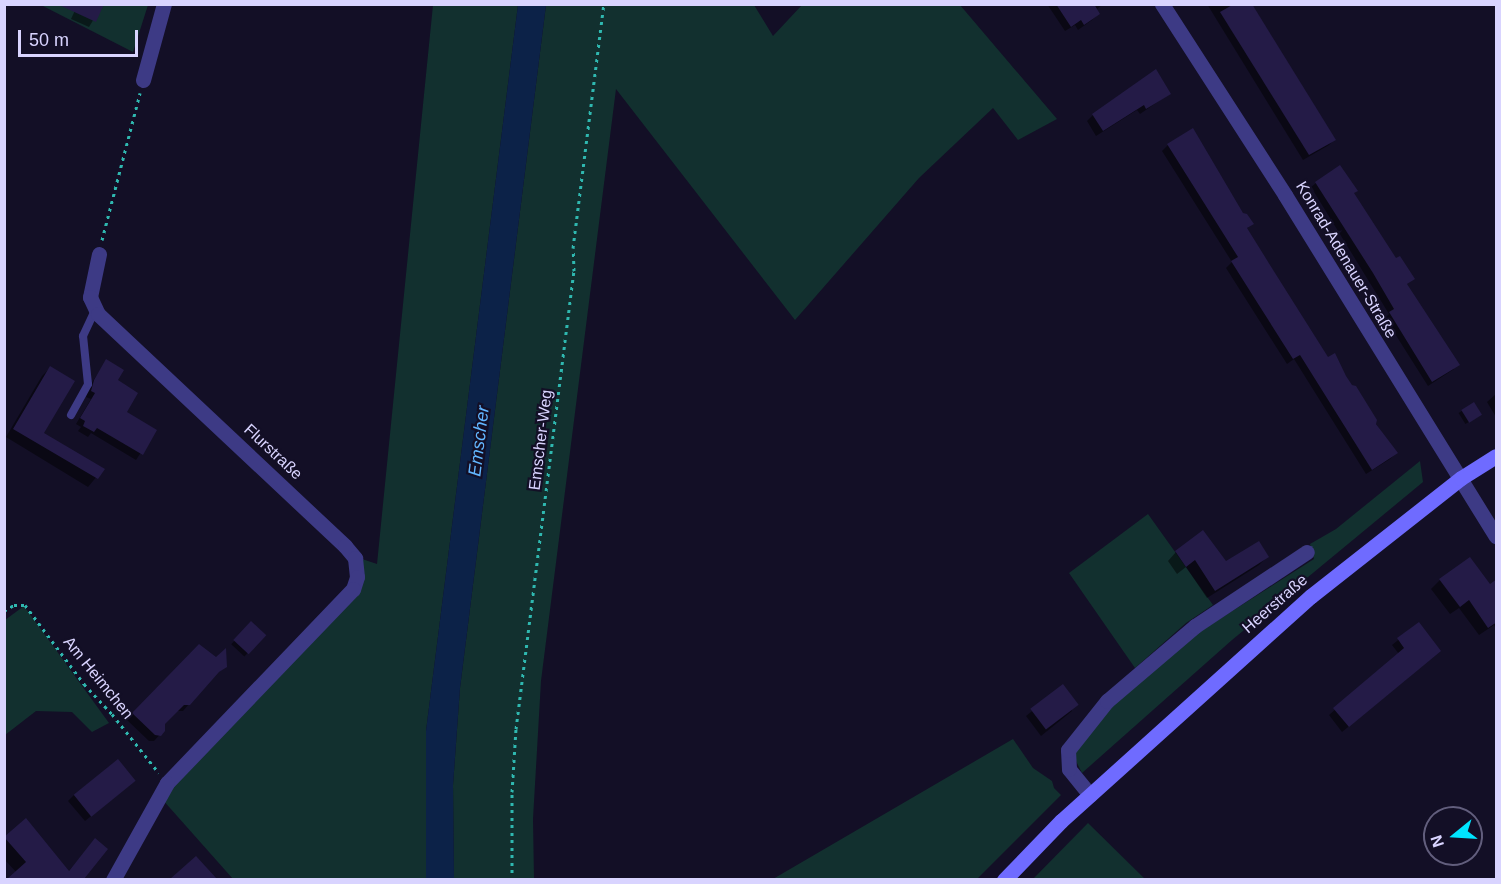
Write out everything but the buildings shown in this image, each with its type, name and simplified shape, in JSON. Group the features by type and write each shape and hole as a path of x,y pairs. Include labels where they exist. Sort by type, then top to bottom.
{"main road":[{"name":"Heerstraße","path":"1004,879 1090,795 1311,596 1461,478 1497,456"}],"street":[{"path":"143,80 164,4"},
{"name":"Konrad-Adenauer-Straße","path":"1162,4 1285,195 1461,478 1479,512 1497,536"},
{"path":"96,309 90,297 99,254"},
{"name":"Flurstraße","path":"96,309 135,350 224,430 355,558 357,577 353,589 167,783 113,879"},
{"name":"Heerstraße","path":"1090,795 1069,769 1068,750 1107,701 1195,626 1307,552"}],"lane":[{"path":"71,415 88,384 82,336 96,309"}],"path":[{"name":"Emscher-Weg","path":"512,879 516,729 574,271 573,248 604,4"},
{"path":"99,254 143,80"},
{"name":"Am Heimchen","path":"4,611 14,605 25,605 84,684 112,714 167,783"}],"green space":[{"path":"41,5 148,5 133,52"},
{"path":"433,5 518,5 426,731 426,879 233,879 162,799 354,590 356,557 377,564"},
{"path":"546,5 754,5 773,36 802,5 960,5 1057,119 1018,140 993,108 919,178 795,320 616,89 541,681 533,819 534,879 454,880 453,785 460,688"},
{"path":"1420,461 1423,482 1232,640 1082,773 1076,761 1076,748 1123,692 1182,643 1314,559 1310,544 1336,529"},
{"path":"1148,514 1213,605 1186,623 1135,668 1069,573"},
{"path":"24,606 109,723 92,732 72,712 36,711 5,735 5,620"},
{"path":"1013,739 1033,768 1052,781 1054,788 1061,795 977,879 773,879"},
{"path":"1088,823 1145,879 1033,879"}],"water":[{"name":"Emscher","path":"518,5 546,5 460,688 453,785 454,879 426,879 426,731"}]}
